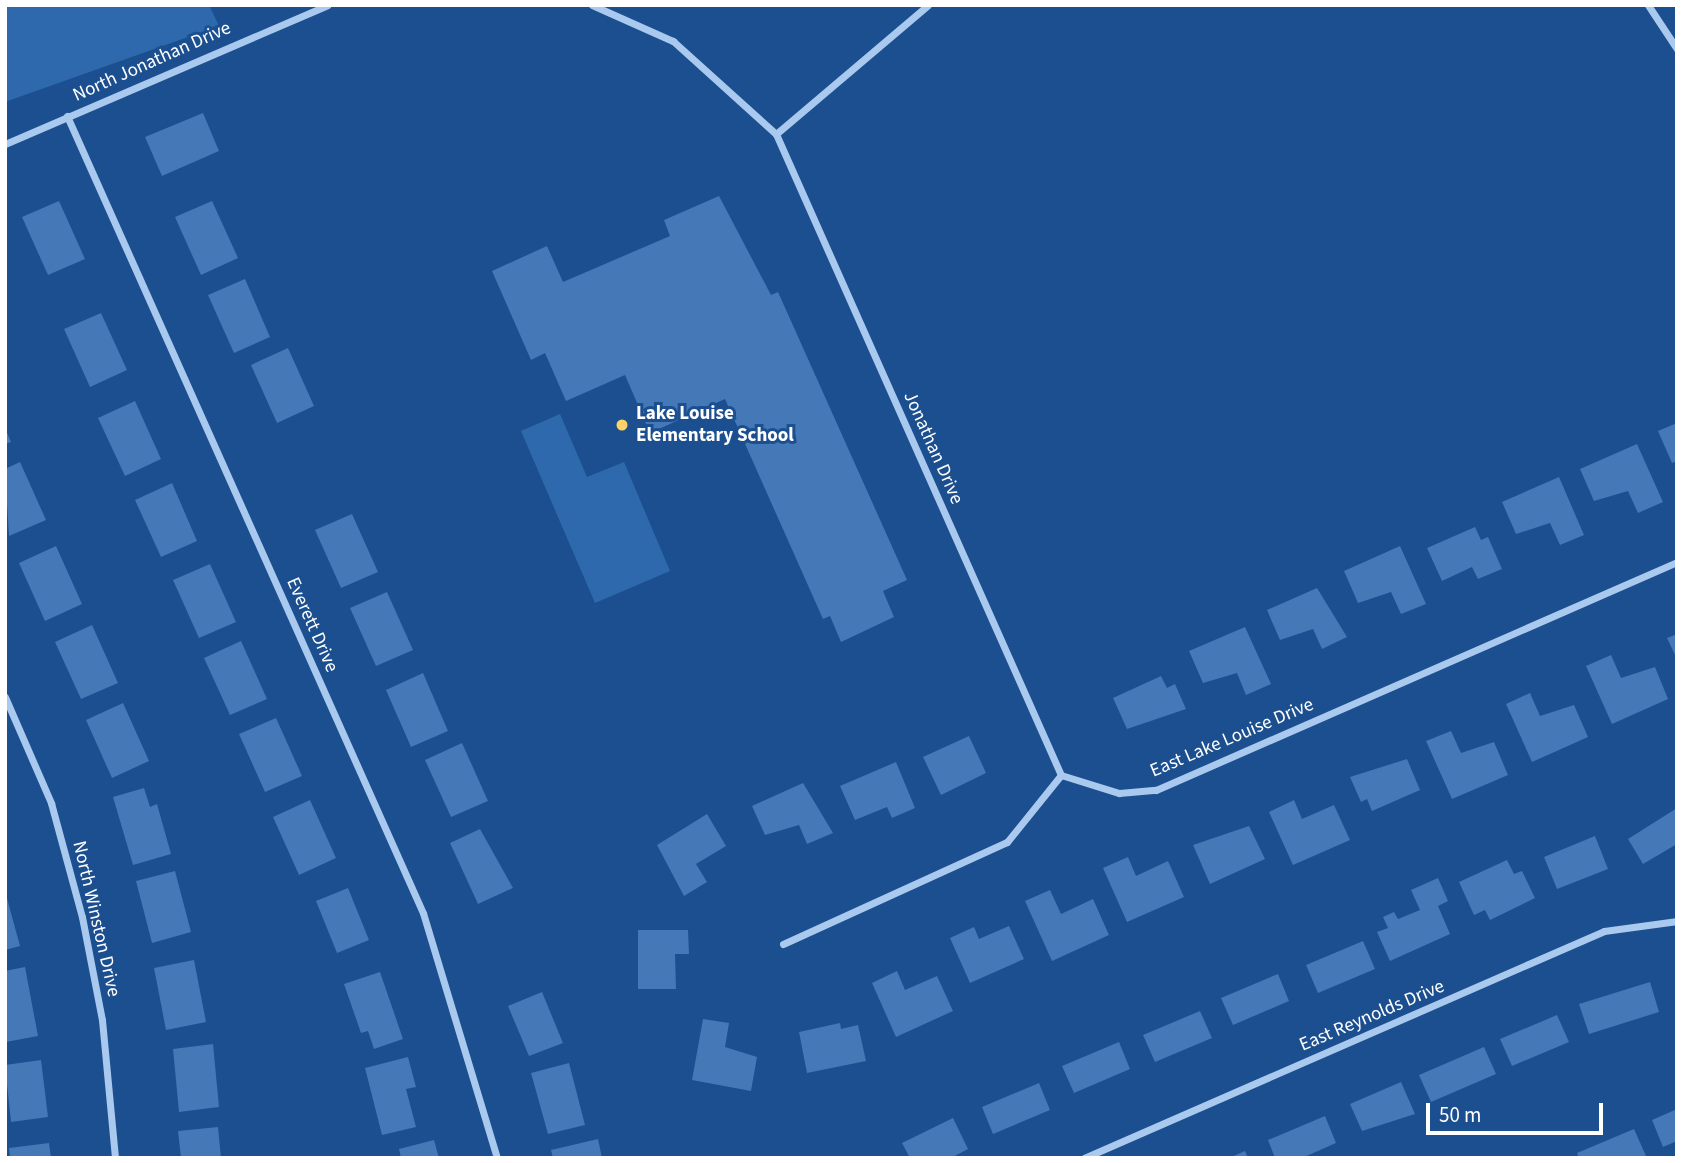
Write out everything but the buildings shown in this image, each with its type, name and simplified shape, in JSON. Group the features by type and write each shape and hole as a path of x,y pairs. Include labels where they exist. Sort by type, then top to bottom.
{"street":[{"name":"North Jonathan Drive","path":"67,116 327,5"},
{"path":"592,5 673,41 776,134 928,5"},
{"path":"1648,5 1677,49"},
{"path":"5,144 67,116"},
{"name":"Everett Drive","path":"67,116 423,913 496,1158"},
{"name":"Jonathan Drive","path":"776,134 1061,775"},
{"name":"East Lake Louise Drive","path":"1061,775 1119,793 1156,790 1677,562"},
{"name":"North Winston Drive","path":"5,698 51,803 82,917 102,1020 115,1158"},
{"path":"783,944 1007,842 1061,775"},
{"name":"East Reynolds Drive","path":"1084,1158 1604,931 1677,921"}],"shaded area":[{"path":"5,5 209,5 219,26 5,102"},
{"path":"560,414 587,477 624,462 670,571 595,603 521,431"}],"place":[{"name":"Lake Louise Elementary School","path":"622,425"}]}
